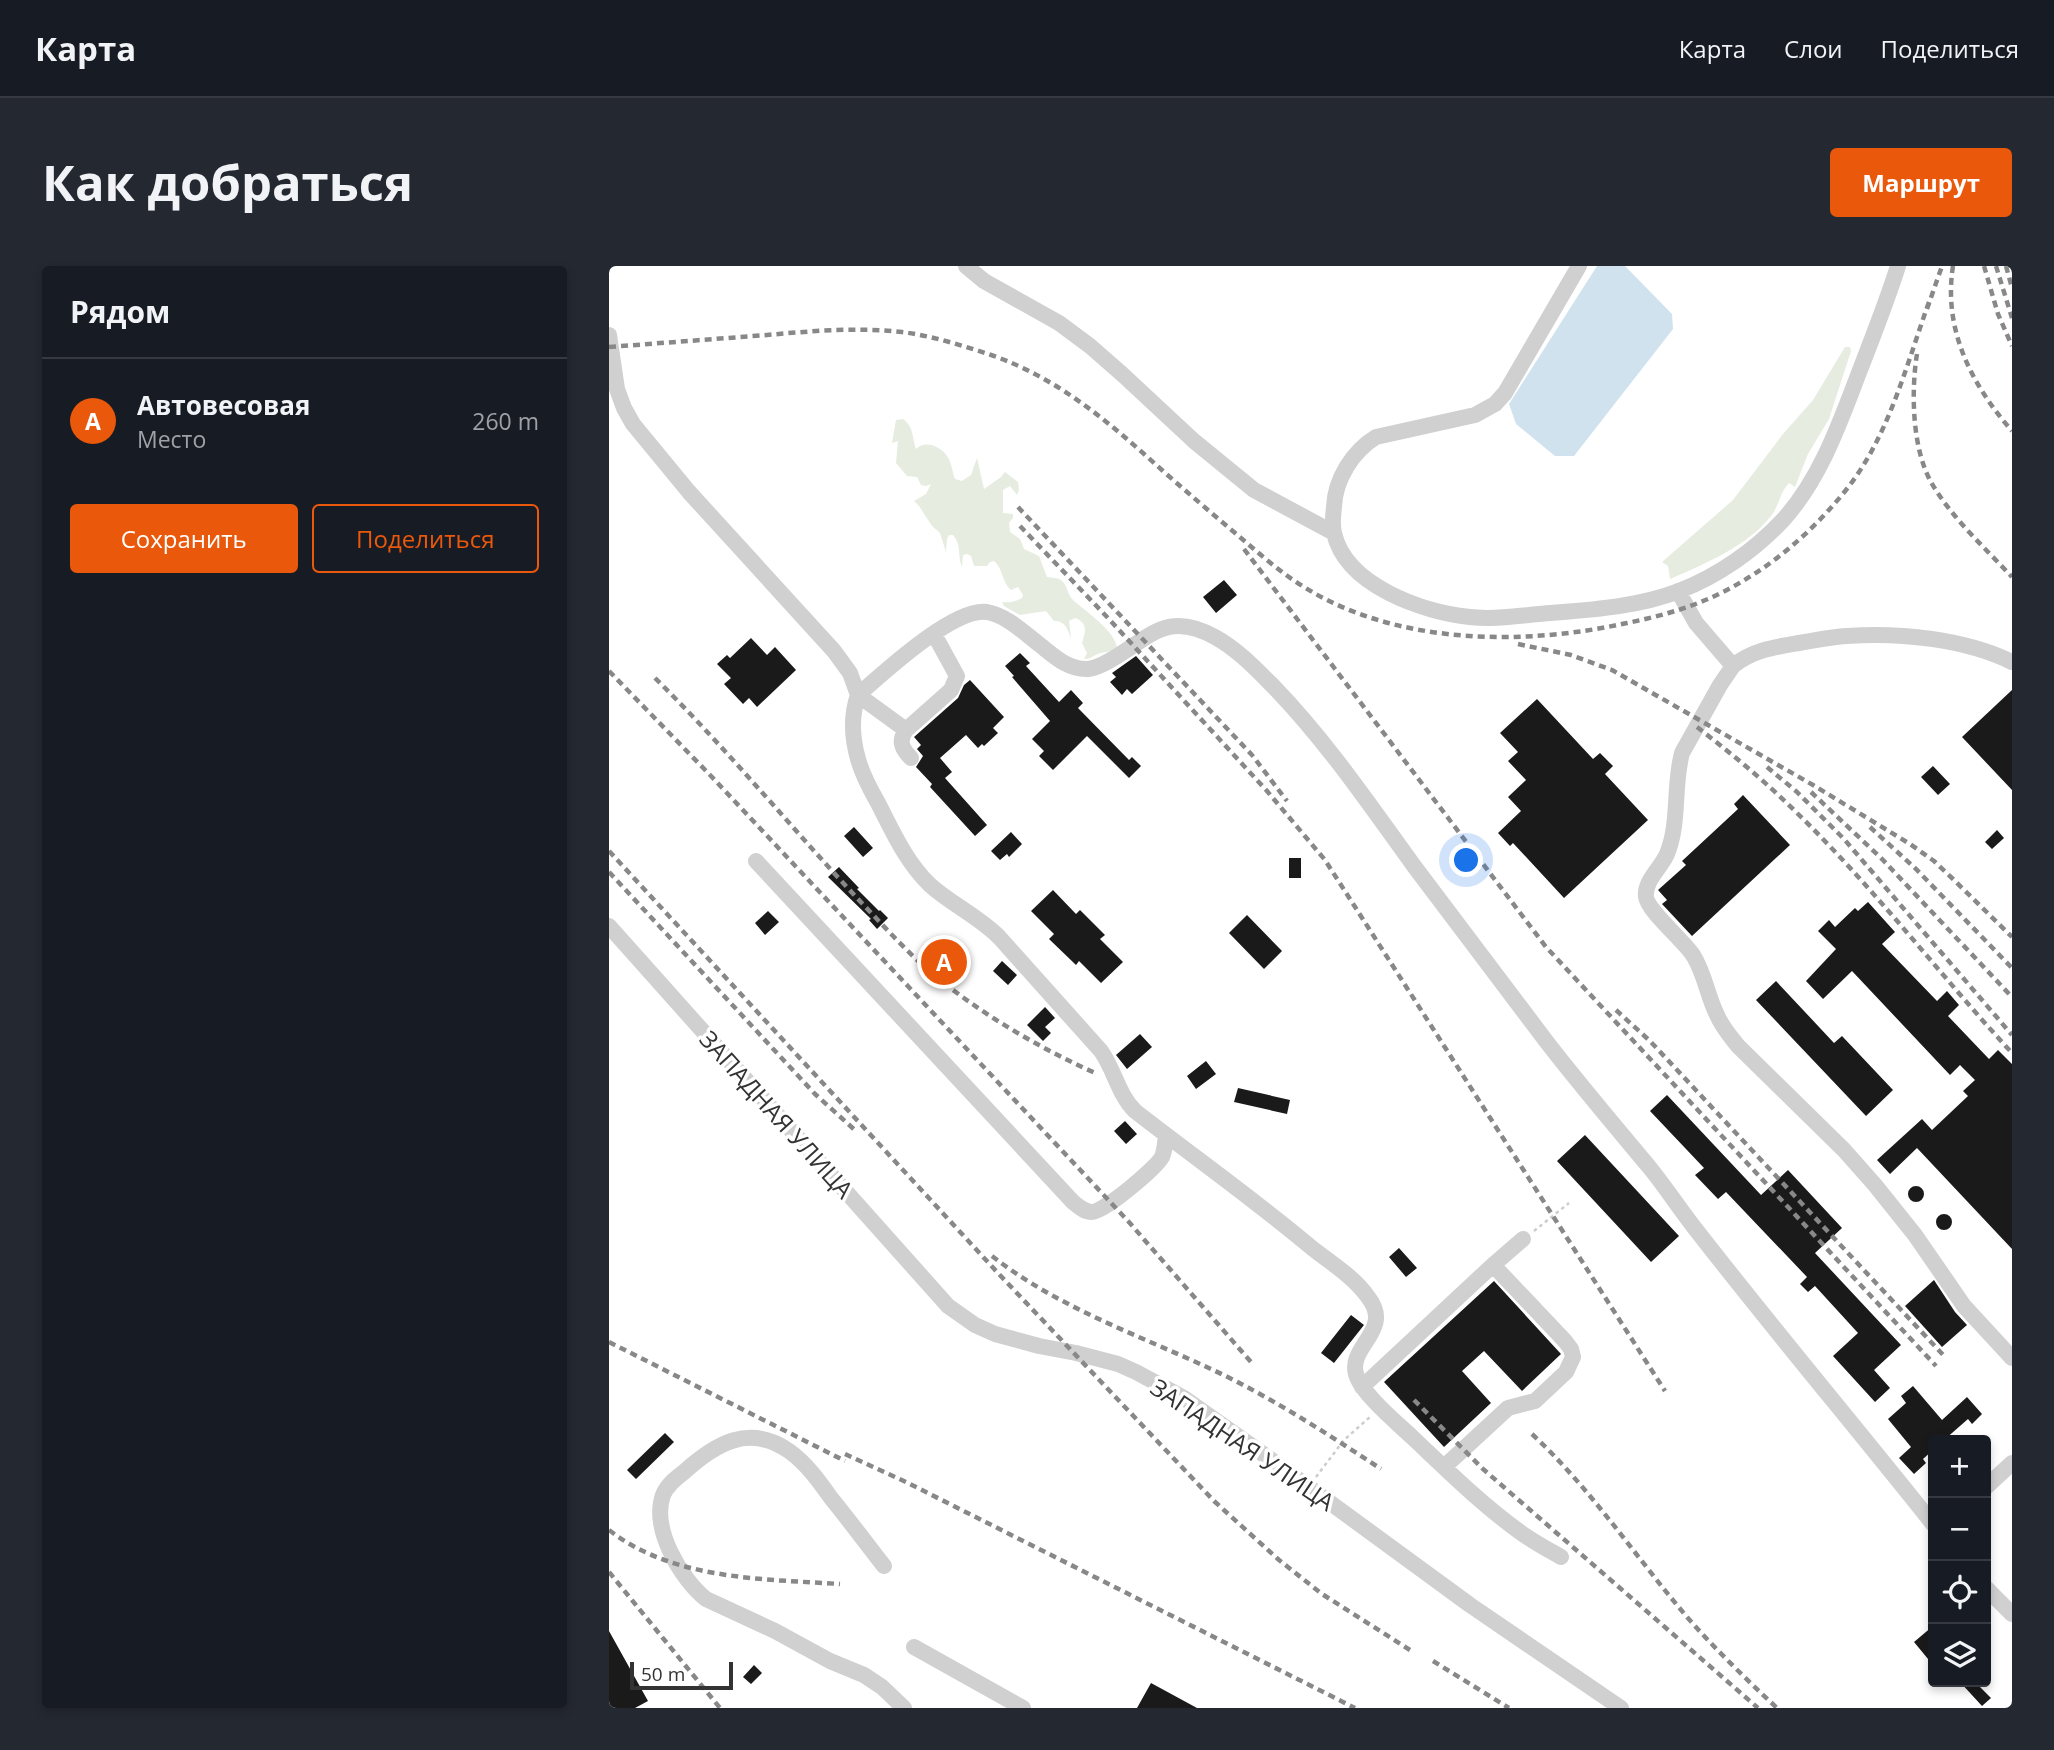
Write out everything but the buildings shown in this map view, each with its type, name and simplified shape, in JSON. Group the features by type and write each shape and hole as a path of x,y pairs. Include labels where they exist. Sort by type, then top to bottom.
{"street":[{"path":"966,266 984,281 1059,323 1090,346 1194,441 1254,490 1334,533"},
{"path":"1579,266 1505,393 1495,404 1475,415 1376,437 1352,458 1334,501 1334,533 1353,568 1367,580 1407,600 1472,618 1595,609 1654,599 1699,582 1748,552 1768,535 1798,501 1814,477 1836,430 1898,266"},
{"path":"609,335 617,389 633,424 688,492 834,651 850,673 858,695 905,730"},
{"path":"1678,592 1696,623 1733,666"},
{"path":"1561,1557 1522,1534 1506,1521 1380,1407 1358,1382 1354,1371 1355,1362 1376,1324 1369,1297 1357,1284 1135,1111 1125,1100 1101,1051 999,937 932,886 913,867 898,843 858,762 853,727 855,704 858,695 934,634 966,614 988,612 1009,622 1060,661 1070,666 1090,669 1118,656 1155,631 1169,626 1182,625 1205,631 1228,645 1312,728 1584,1091 1652,1171 1696,1230 1928,1518"},
{"path":"911,758 901,742 905,730 951,690 957,681 955,670 934,634"},
{"path":"2012,662 1950,643 1913,637 1864,635 1772,647 1748,656 1733,666 1720,685 1682,753 1673,833 1666,855 1646,887 1647,902 1681,940 1701,969 1724,1030 1844,1150 1875,1185 1915,1234 1964,1306 2012,1358"},
{"path":"756,860 1063,1192 1083,1210 1099,1210 1120,1196 1156,1164 1165,1147 1166,1135"},
{"name":"ЗАПАДНАЯ УЛИЦА","path":"609,926 959,1316 1014,1340 1118,1364 1184,1398 1470,1605 1621,1708"},
{"path":"1362,1387 1523,1239"},
{"path":"1444,1467 1508,1408 1535,1401 1566,1372 1573,1357 1565,1341 1493,1265"},
{"path":"884,1566 810,1471 787,1450 762,1439 740,1439 712,1449 671,1484 663,1495 662,1521 670,1549 676,1564 697,1591 818,1655 865,1675 904,1708"},
{"path":"1991,1482 2012,1463"},
{"path":"1991,1592 2010,1609"},
{"path":"914,1647 1023,1708"}],"path":[{"path":"1523,1239 1569,1203"},
{"path":"1316,1476 1347,1436 1380,1407"}],"shaded area":[{"path":"1845,347 1850,347 1851,351 1829,419 1808,454 1795,487 1789,483 1771,516 1751,536 1711,561 1670,579 1668,566 1662,562 1733,500 1783,434 1813,400"},
{"path":"903,419 911,429 916,449 932,445 944,452 955,479 962,481 971,475 977,458 984,489 1005,472 1018,482 1017,495 1010,486 1003,490 1003,513 1013,514 1009,523 1010,532 1020,539 1024,549 1039,556 1047,577 1062,581 1071,598 1111,634 1117,647 1084,659 1087,653 1082,643 1085,629 1079,620 1075,618 1069,621 1071,638 1064,624 1054,621 1046,611 1020,615 1002,602 1014,601 1023,595 1018,587 1011,590 1008,587 994,561 987,566 974,566 971,556 967,554 963,555 962,567 958,543 953,535 949,535 947,539 946,552 940,533 914,501 926,494 931,484 921,485 917,477 907,476 896,463 898,441 892,443 896,420"}],"water":[{"path":"1597,266 1625,266 1672,314 1673,329 1574,456 1555,456 1516,424 1509,404"}],"railway":[{"path":"1927,309 1942,266"},
{"path":"1953,266 1952,312 1963,354 1984,394 2012,431"},
{"path":"1984,266 1998,314 2012,346"},
{"path":"1996,266 2012,318"},
{"path":"2006,266 2012,288"},
{"path":"609,347 817,331 869,330 925,336 983,352 1041,377 1084,405 1264,557 1304,587 1340,606 1379,620 1420,630 1504,637 1587,630 1665,614 1725,591 1759,571 1791,547 1846,490 1874,447 1895,400 1929,302"},
{"path":"1917,354 1915,419 1925,468 1948,507 2012,577"},
{"path":"1018,507 1252,755 1287,801"},
{"path":"1020,526 1267,791 1325,860 1665,1391"},
{"path":"1244,549 1546,947 1936,1366"},
{"path":"1518,644 1571,655 1612,670 1813,785 1934,861 2012,937"},
{"path":"609,671 711,776 1128,1221 1251,1362"},
{"path":"655,678 857,898 929,971 996,1020 1034,1043 1095,1073"},
{"path":"1697,727 1786,802 1826,843 2012,1053"},
{"path":"1767,767 1797,792 1844,839 2012,1035"},
{"path":"1811,792 1882,859 2012,997"},
{"path":"1870,827 1916,869 2012,968"},
{"path":"609,851 997,1272 1214,1501 1279,1560 1322,1594 1410,1650"},
{"path":"609,872 815,1094 857,1132"},
{"path":"1616,1010 1650,1041 1946,1358"},
{"path":"992,1256 1070,1305 1255,1391 1381,1469"},
{"path":"609,1342 845,1461"},
{"path":"1414,1400 1483,1469 1758,1708"},
{"path":"1532,1434 1574,1477 1698,1629 1777,1708"},
{"path":"845,1454 906,1482 1355,1708"},
{"path":"609,1530 661,1559 690,1568 750,1578 840,1584"},
{"path":"609,1572 720,1708"},
{"path":"1433,1661 1509,1708"}],"place":[{"name":"Автовесовая","path":"944,962"}]}
